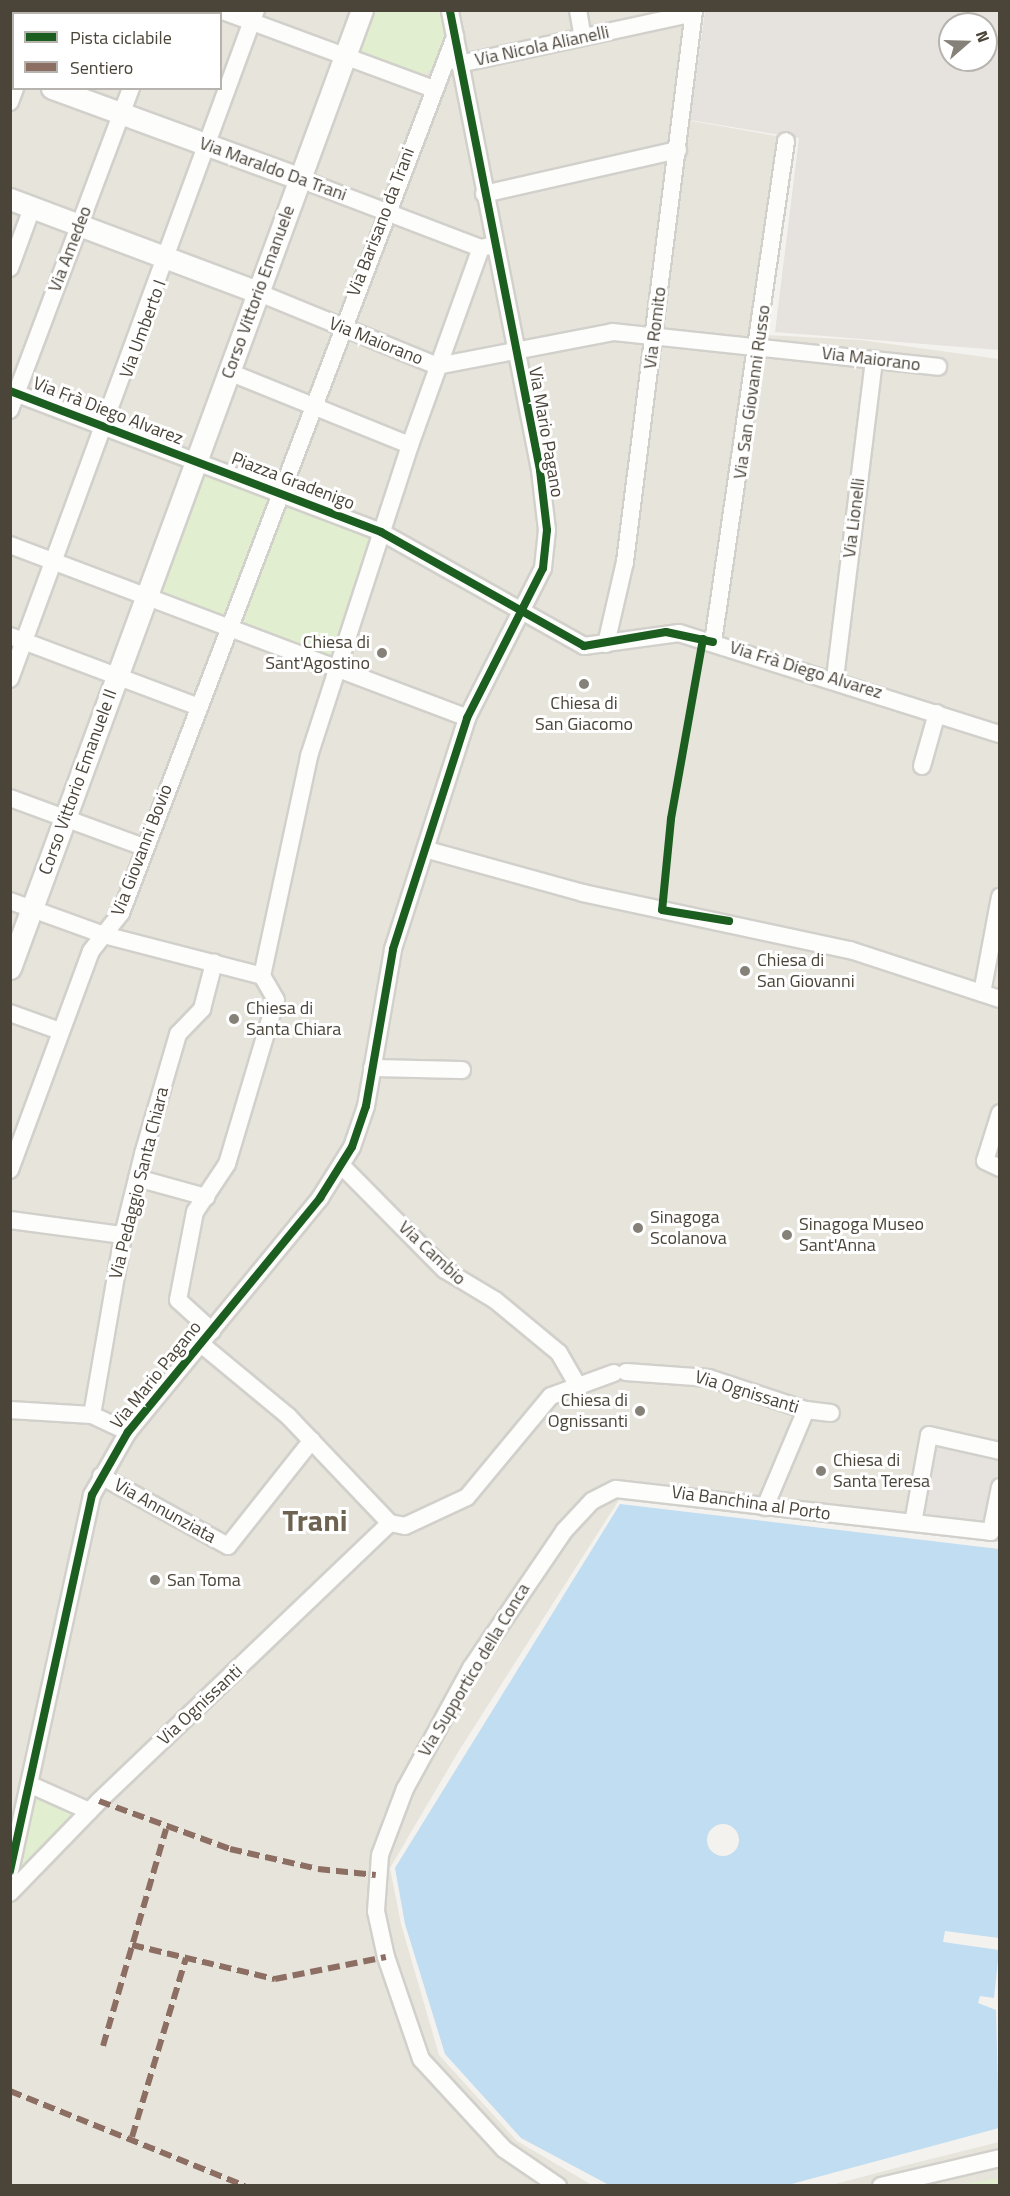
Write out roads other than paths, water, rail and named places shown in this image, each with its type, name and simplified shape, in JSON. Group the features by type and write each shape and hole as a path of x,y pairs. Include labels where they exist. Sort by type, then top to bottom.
{"street":[{"path":"220,10 254,16 346,57 433,89"},
{"name":"Corso Vittorio Emanuele","path":"194,460 229,372 362,10"},
{"name":"Via Mario Pagano","path":"10,1871 31,1785 77,1550 102,1476 128,1432 342,1166 369,1092 393,949 428,850 467,718 540,580 547,530 516,351 488,247 484,194 450,10"},
{"path":"578,10 583,37"},
{"name":"Via Nicola Alianelli","path":"459,64 694,12"},
{"name":"Via Romito","path":"606,644 623,572 694,12"},
{"name":"Via Umberto I","path":"10,679 17,639 56,559 168,261 254,16"},
{"name":"Via Barisano da Trani","path":"279,489 385,209 454,37"},
{"name":"Via Amedeo","path":"10,410 13,392 79,226 129,90"},
{"name":"Via Maraldo Da Trani","path":"65,91 121,114 488,247"},
{"name":"Via San Giovanni Russo","path":"713,642 759,346 786,141"},
{"path":"484,194 678,150"},
{"name":"Via Maiorano","path":"10,199 168,261 257,292 437,366 603,333 654,332 938,367"},
{"path":"11,264 32,207"},
{"path":"390,1523 312,1440 206,1337 178,1300 195,1212 227,1164 276,1000 262,976 309,756 437,366 488,247"},
{"name":"Via Lionelli","path":"835,678 874,359"},
{"path":"229,372 410,445"},
{"name":"Via Frà Diego Alvarez","path":"13,392 194,460"},
{"path":"146,595 194,460"},
{"name":"Piazza Gradenigo","path":"194,460 279,489 381,532"},
{"name":"Piazza Gradenigo","path":"226,626 279,489"},
{"name":"Via Frà Diego Alvarez","path":"381,532 523,614 584,646 673,632 835,678 999,734"},
{"path":"10,545 56,559 467,718"},
{"name":"Corso Vittorio Emanuele II","path":"10,968 146,595"},
{"name":"Via Giovanni Bovio","path":"10,1170 91,951 121,913 226,626"},
{"path":"17,639 196,706"},
{"path":"922,766 937,713"},
{"path":"10,798 144,847"},
{"path":"428,850 566,891 778,932 925,971 999,999"},
{"path":"982,993 999,897"},
{"path":"10,901 104,935 262,976"},
{"name":"Via Pedaggio Santa Chiara","path":"92,1415 123,1235 137,1178 177,1034 202,1009 214,963"},
{"path":"10,1013 60,1031"},
{"path":"372,1068 462,1070"},
{"path":"992,1165 999,1113"},
{"path":"10,1117 27,1123"},
{"name":"Via Cambio","path":"342,1166 445,1270 495,1300 559,1353 576,1383"},
{"path":"137,1178 206,1197"},
{"path":"10,1220 123,1235"},
{"name":"Via Ognissanti","path":"10,1893 90,1811 308,1598 390,1523 405,1526 467,1497 547,1400 576,1383 620,1373 709,1377 806,1410 831,1413"},
{"path":"10,1410 92,1415 128,1432"},
{"path":"765,1507 806,1410"},
{"path":"913,1523 929,1435 999,1451"},
{"name":"Via Annunziata","path":"102,1476 228,1546 312,1440"},
{"name":"Via Banchina al Porto","path":"592,1501 635,1488 765,1507 991,1532 999,1487"},
{"name":"Via Supportico della Conca","path":"558,2186 504,2149 421,2059 386,1957 376,1911 380,1855 415,1769 471,1668 550,1549 592,1501"},
{"path":"31,1785 90,1811"},
{"path":"881,2186 999,2158"}],"water":[{"path":"620,1504 999,1549 999,1938 945,1931 943,1942 999,1950 994,1998 980,1996 978,2003 996,2010 999,2128 788,2185 609,2185 521,2138 445,2054 405,1924 395,1868"}],"place":[{"name":"Chiesa di Sant'Agostino","path":"382,653"},
{"name":"Chiesa di San Giacomo","path":"584,684"},
{"name":"Chiesa di San Giovanni","path":"745,971"},
{"name":"Chiesa di Santa Chiara","path":"234,1019"},
{"name":"Sinagoga Scolanova","path":"638,1228"},
{"name":"Sinagoga Museo Sant'Anna","path":"787,1235"},
{"name":"Chiesa di Ognissanti","path":"640,1411"},
{"name":"Chiesa di Santa Teresa","path":"821,1471"},
{"name":"San Toma","path":"155,1580"}],"district":[{"name":"Trani","path":"315,1520"}]}
